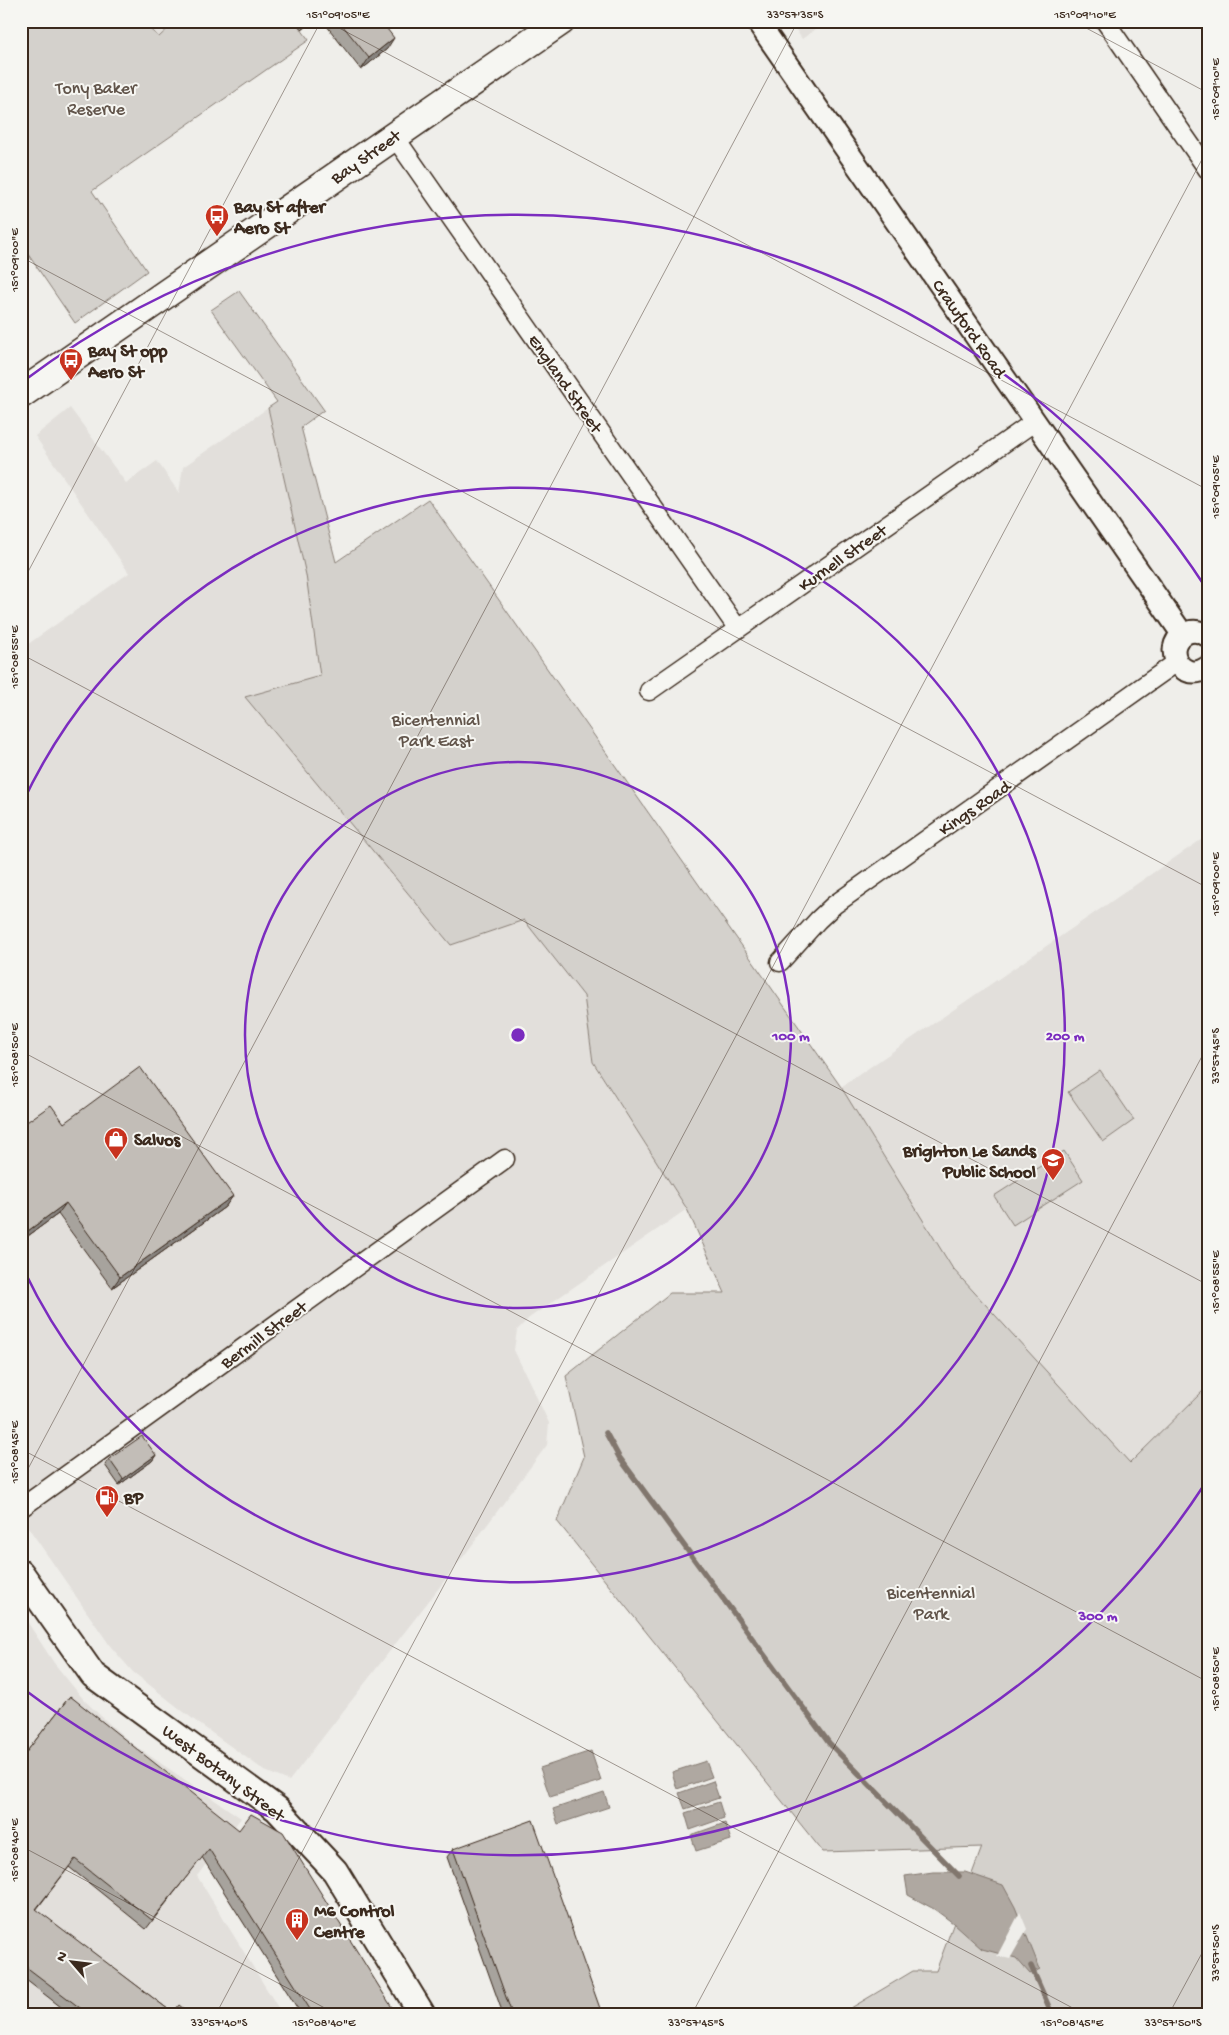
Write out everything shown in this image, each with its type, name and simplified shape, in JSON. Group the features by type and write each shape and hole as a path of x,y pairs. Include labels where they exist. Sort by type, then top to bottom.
{"main road":[{"name":"Bay Street","path":"21,394 561,21"},
{"name":"West Botany Street","path":"21,1573 93,1675 278,1809 335,1871 422,2014"}],"street":[{"name":"Crawford Road","path":"757,21 1183,635"},
{"path":"1104,21 1208,170"},
{"name":"England Street","path":"394,136 738,629"},
{"name":"Kurnell Street","path":"649,691 1034,422"},
{"path":"1207,669 1190,672 1180,667 1174,647 1183,635 1195,632 1208,636"},
{"name":"Kings Road","path":"780,962 834,905 1177,662"},
{"name":"Bermill Street","path":"21,1508 505,1159"}],"shaded area":[{"path":"140,21 176,21 159,37"},
{"path":"790,21 827,21 802,39"},
{"path":"70,408 126,483 157,461 179,493 183,467 268,408 306,575 320,677 246,697 451,945 524,919 584,996 593,1063 687,1209 529,1318 517,1330 514,1350 549,1423 547,1445 466,1553 289,1781 265,1771 198,1723 133,1672 111,1647 21,1517 21,649 129,573 35,436"},
{"name":"Brighton Le Sands Public School","path":"1208,835 1208,1386 1130,1464 953,1269 841,1087"},
{"path":"21,1612 54,1663 84,1700 103,1718 131,1743 241,1818 197,1876 282,2014 21,2014"},
{"path":"591,1751 601,1781 550,1797 540,1768"},
{"path":"706,1761 712,1777 677,1789 672,1772"},
{"path":"713,1781 719,1798 685,1809 679,1793"},
{"path":"604,1792 609,1807 558,1824 553,1809"},
{"path":"719,1802 724,1818 690,1830 685,1813"},
{"path":"725,1823 731,1840 696,1851 691,1835"},
{"path":"933,1872 965,1872 1003,1885 1015,1907 1040,1969 1030,1974 1016,1958 982,1949 934,1909 908,1895 905,1876"}],"green space":[{"name":"Tony Baker Reserve","path":"21,21 140,21 159,37 176,21 295,21 309,40 92,191 147,271 75,323 21,244"},
{"name":"Bicentennial Park","path":"239,291 324,410 301,427 336,562 428,499 841,1087 953,1269 1130,1463 1208,1386 1208,2014 841,2014 913,1971 936,1971 982,1847 823,1852 557,1521 584,1457 566,1376 670,1293 725,1293 687,1209 593,1062 584,996 524,920 451,945 245,697 320,676 306,575 268,408 277,402 211,310"},
{"path":"1100,1070 1134,1120 1103,1142 1068,1092"},
{"path":"1064,1151 1083,1180 1013,1225 994,1196"}],"pier":[{"path":"1020,1912 1027,1929 1010,1959 997,1956"}],"building":[{"path":"339,21 381,21 394,38 369,58"},
{"path":"140,1067 233,1196 120,1277 66,1203 21,1236 21,1126 51,1105 64,1123"},
{"path":"142,1436 156,1455 123,1479 109,1459"},
{"path":"70,1696 239,1830 251,1814 283,1832 396,2014 313,2014 209,1849 152,1920 75,1859 36,1909 173,2013 179,2005 190,2014 88,2014 21,1963 21,1759"},
{"path":"533,1820 602,2014 512,2014 453,1849"}],"waterway":[{"path":"606,1433 619,1457 829,1743 959,1876"},
{"path":"1031,1966 1052,2014"}],"place":[{"name":"Bay St after Aero St","path":"217,237"},
{"name":"Bay St opp Aero St","path":"71,381"},
{"name":"Salvos","path":"116,1160"},
{"name":"Brighton Le Sands Public School","path":"1053,1181"},
{"name":"BP","path":"107,1518"},
{"name":"M6 Control Centre","path":"297,1941"}],"park label":[{"name":"Bicentennial Park East","path":"436,730"}]}
